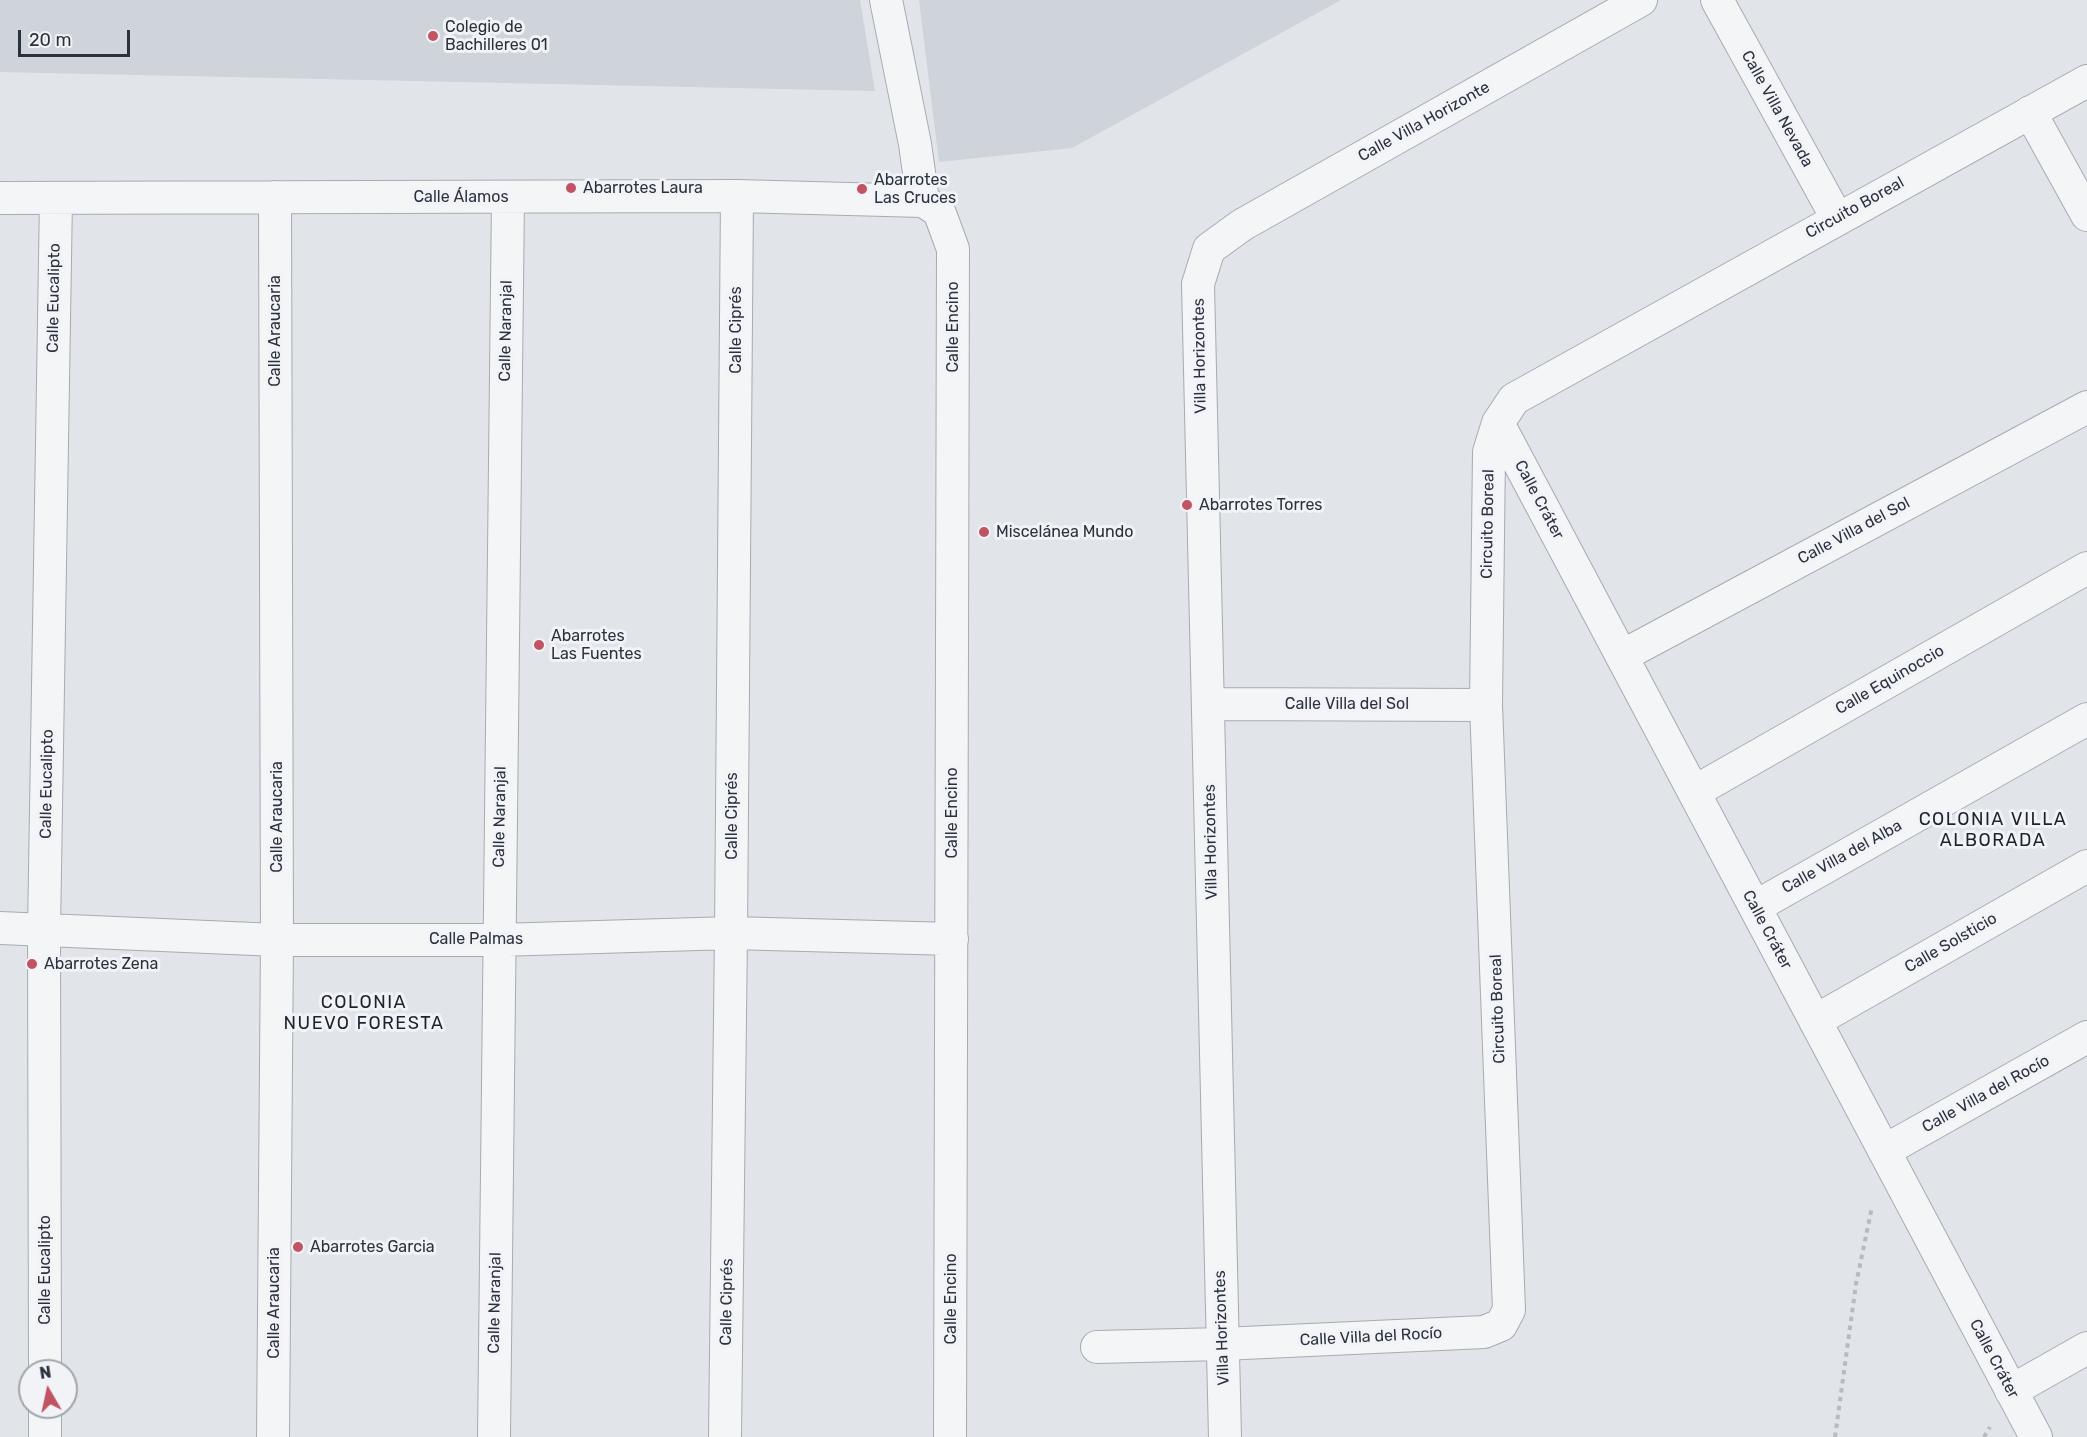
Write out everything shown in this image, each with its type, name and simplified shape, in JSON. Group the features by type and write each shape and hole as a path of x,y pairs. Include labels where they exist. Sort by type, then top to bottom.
{"street":[{"path":"886,0 915,144 923,201"},
{"name":"Calle Villa Horizonte","path":"1209,249 1242,225 1641,0"},
{"name":"Calle Villa Nevada","path":"1717,0 1837,218"},
{"name":"Circuito Boreal","path":"1509,1310 1486,705 1489,452 1498,423 1514,399 2087,81"},
{"path":"2031,112 2087,215"},
{"name":"Calle Álamos","path":"0,198 736,196 923,201"},
{"name":"Calle Ciprés","path":"725,1437 736,196"},
{"name":"Calle Araucaria","path":"273,1437 277,939 275,197"},
{"name":"Calle Naranjal","path":"494,1437 508,197"},
{"name":"Calle Eucalipto","path":"45,1359 44,931 56,198"},
{"name":"Calle Encino","path":"923,201 939,212 953,249 950,1437"},
{"name":"Villa Horizontes","path":"1209,249 1198,284 1225,1437"},
{"name":"Calle Villa del Sol","path":"1622,656 2087,406"},
{"name":"Calle Cráter","path":"1498,423 2036,1437"},
{"name":"Calle Equinoccio","path":"1694,792 2087,568"},
{"name":"Calle Villa del Sol","path":"1208,704 1486,705"},
{"name":"Calle Villa del Alba","path":"1755,907 2087,719"},
{"name":"Calle Solsticio","path":"1815,1021 2087,866"},
{"name":"Calle Palmas","path":"0,928 277,939 499,940 731,933 952,939"},
{"name":"Calle Villa del Rocío","path":"1884,1151 2087,1037"},
{"name":"Calle Villa del Rocío","path":"1097,1347 1222,1344 1484,1332 1501,1325 1509,1310"},
{"path":"2011,1391 2087,1348"},
{"path":"45,1419 45,1437"}],"path":[{"path":"1834,1437 1856,1284 1872,1207"}],"shaded area":[{"name":"Colegio de Bachilleres 01","path":"0,0 860,0 875,91 0,72"},
{"path":"919,0 1341,0 1072,148 939,162"}],"place":[{"name":"Colegio de Bachilleres 01","path":"433,36"},
{"name":"Abarrotes Laura","path":"571,188"},
{"name":"Abarrotes Las Cruces","path":"862,189"},
{"name":"Abarrotes Torres","path":"1187,505"},
{"name":"Miscelánea Mundo","path":"984,532"},
{"name":"Abarrotes Las Fuentes","path":"539,645"},
{"name":"Abarrotes Zena","path":"32,964"},
{"name":"Abarrotes Garcia","path":"298,1247"}],"district":[{"name":"COLONIA VILLA ALBORADA","path":"1993,830"},
{"name":"COLONIA NUEVO FORESTA","path":"364,1013"}]}
